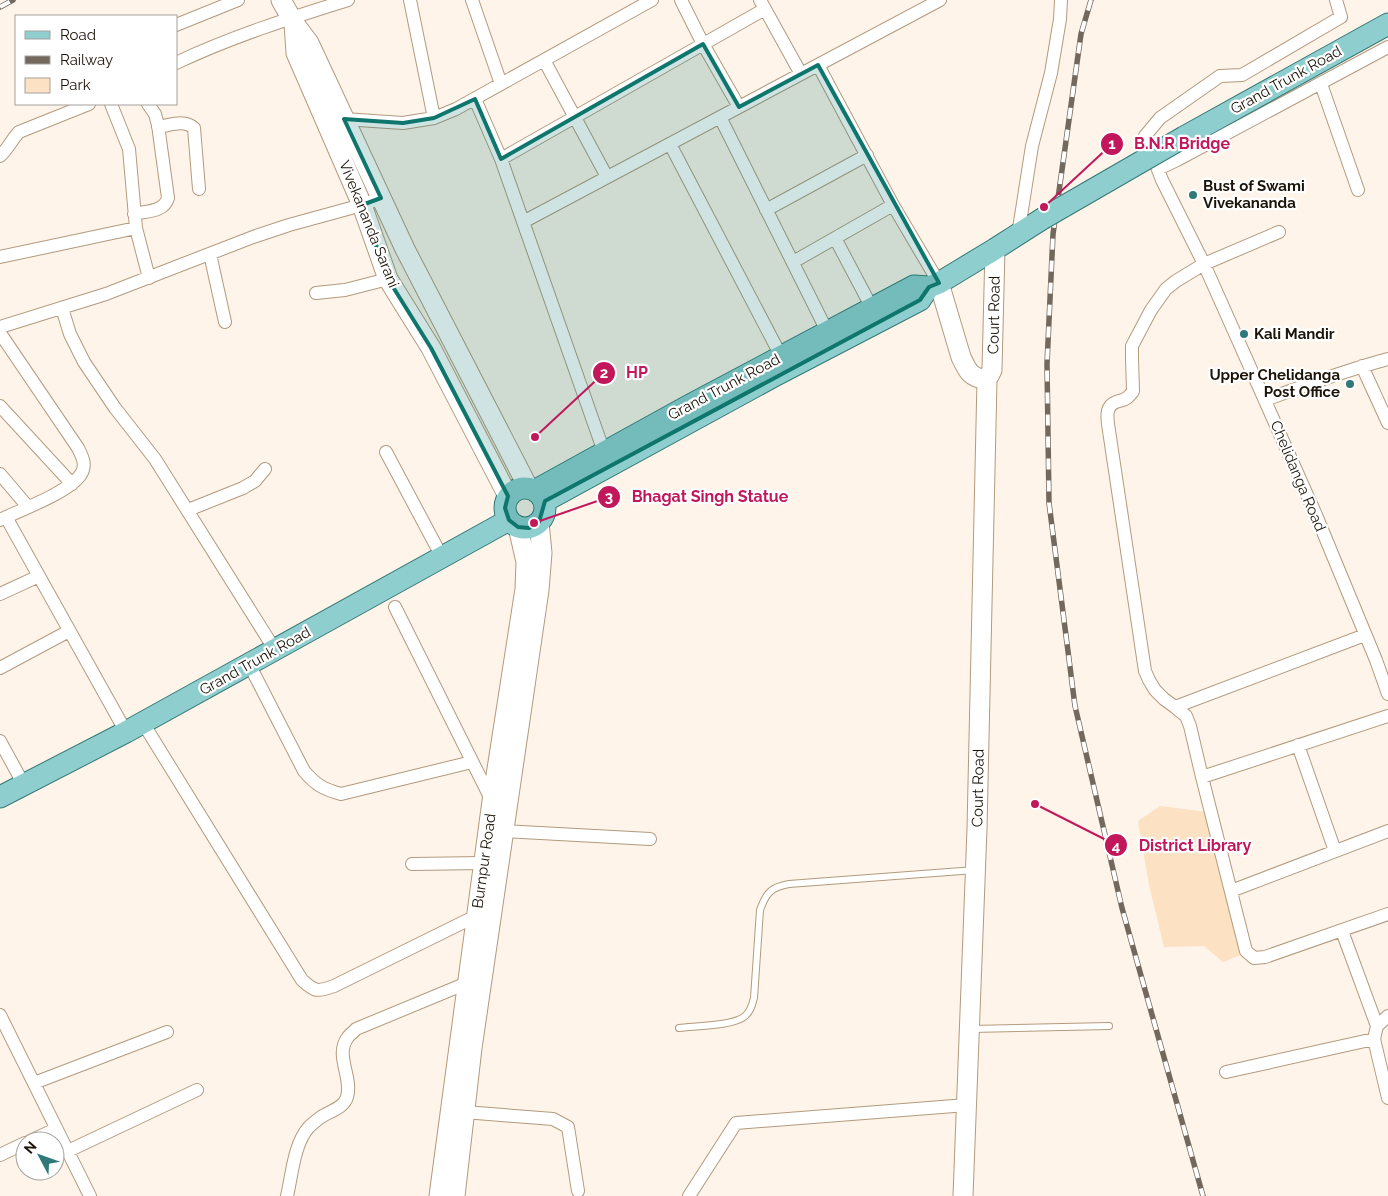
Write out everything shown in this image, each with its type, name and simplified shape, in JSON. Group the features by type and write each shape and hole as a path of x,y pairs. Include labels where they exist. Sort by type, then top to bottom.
{"main road":[{"name":"Grand Trunk Road","path":"508,496 517,489 536,493 774,376 927,286 995,249 1184,137 1388,24"},
{"name":"Grand Trunk Road","path":"536,493 604,452 827,331 872,308 927,286"},
{"path":"536,493 546,508 544,516 539,522"},
{"path":"508,496 505,508 513,523"},
{"name":"Grand Trunk Road","path":"0,798 135,728 442,557 513,523 529,528 539,522"}],"street":[{"path":"178,24 238,0"},
{"name":"Vivekananda Sarani","path":"281,0 292,20 309,43 406,249 536,493"},
{"path":"178,62 348,0"},
{"path":"410,0 434,118"},
{"path":"472,0 501,84"},
{"path":"344,119 403,123 434,118 456,109 652,0"},
{"path":"682,0 703,44 739,107"},
{"path":"523,222 940,0"},
{"path":"1030,227 1032,146 1051,73 1060,19 1061,0"},
{"name":"Chelidanga Road","path":"1336,0 1341,17 1242,75 1220,76 1160,118 1146,136 1160,175 1204,264 1316,515 1388,694"},
{"path":"501,160 703,44 763,5 801,74"},
{"name":"Vivekananda Sarani","path":"292,20 296,53 362,205 388,279 432,348 508,496"},
{"path":"1160,175 1177,160 1388,47"},
{"path":"544,60 607,177"},
{"path":"818,65 893,205 927,286"},
{"path":"1321,84 1358,190"},
{"path":"474,99 501,160 604,452"},
{"path":"0,156 8,148 13,138 20,132 87,105"},
{"path":"111,105 129,149 136,228 149,278"},
{"path":"134,214 160,209 167,204 168,198 158,128 155,114 149,105"},
{"path":"720,117 827,331"},
{"path":"158,128 184,123 194,128 200,189"},
{"path":"670,144 782,356"},
{"path":"766,210 867,155"},
{"path":"0,327 106,294 253,237 381,198"},
{"path":"793,262 893,205"},
{"path":"0,256 136,228"},
{"path":"1279,232 1204,264 1166,289 1132,346 1134,390 1128,397 1122,401 1114,402 1109,407 1107,415 1146,671 1155,690 1186,716 1190,726 1246,951 1254,958 1265,957 1388,914"},
{"path":"835,238 872,308"},
{"name":"Court Road","path":"963,1196 976,870 987,380 992,370 995,249"},
{"path":"210,254 225,322"},
{"path":"316,293 345,290 388,279"},
{"name":"Court Road","path":"927,286 966,368 976,378 987,380"},
{"path":"62,308 70,334 84,362 115,408 155,459 275,650"},
{"path":"0,332 78,448 84,461 82,473 72,484 50,497 3,518 39,576 69,631 302,980 311,988 320,991 334,986 476,916"},
{"path":"1266,400 1362,366 1388,359"},
{"path":"1362,366 1388,423"},
{"path":"0,406 72,484"},
{"path":"386,452 442,557"},
{"path":"188,510 256,481 265,469"},
{"path":"0,474 28,507"},
{"path":"455,1196 472,1048 539,590 542,553 539,522"},
{"name":"Burnpur Road","path":"439,1196 483,863 525,589 526,562 513,523"},
{"path":"0,594 39,576"},
{"path":"395,607 492,801"},
{"path":"0,668 69,631"},
{"path":"1176,706 1365,634"},
{"path":"249,664 304,770 312,781 324,788 341,794 472,762"},
{"path":"1202,777 1388,716"},
{"path":"0,742 24,785"},
{"path":"1298,745 1335,851"},
{"path":"504,831 650,839"},
{"path":"1231,891 1388,831"},
{"path":"412,864 483,863"},
{"path":"1342,931 1378,1026"},
{"path":"287,1196 300,1140 308,1128 320,1118 338,1108 347,1098 348,1086 343,1060 343,1047 348,1037 356,1029 467,983"},
{"path":"0,1015 90,1196"},
{"path":"1388,1016 1378,1026 1374,1039 1388,1098"},
{"path":"34,1083 167,1032"},
{"path":"1226,1072 1374,1039"},
{"path":"68,1151 197,1090"},
{"path":"689,1196 736,1123 967,1105"},
{"path":"464,1112 553,1119 568,1127 578,1191"},
{"path":"52,1131 56,1129"},
{"path":"0,1155 15,1148"}],"lane":[{"path":"679,1028 735,1022 745,1017 751,1009 754,998 760,910 764,898 771,890 788,884 976,870"},
{"path":"970,1029 1109,1026"}],"highlighted area":[{"path":"703,44 739,107 818,65 939,283 929,287 920,300 545,501 539,522 529,528 518,527 509,520 505,508 508,496 431,348 388,279 362,205 381,198 344,119 403,123 434,118 475,99 501,159"}],"green space":[{"path":"1160,806 1207,812 1243,954 1223,962 1204,946 1164,947 1149,885 1138,821"}],"railway":[{"path":"0,7 13,0"},
{"path":"1091,0 1081,34 1053,234 1047,364 1049,503 1075,706 1122,908 1203,1196"}],"place":[{"name":"Bust of Swami Vivekananda","path":"1193,195"},
{"name":"B.N.R Bridge","path":"1044,207"},
{"name":"Kali Mandir","path":"1244,334"},
{"name":"Upper Chelidanga Post Office","path":"1350,384"},
{"name":"HP","path":"535,437"},
{"name":"Bhagat Singh Statue","path":"534,523"},
{"name":"District Library","path":"1035,804"}]}
